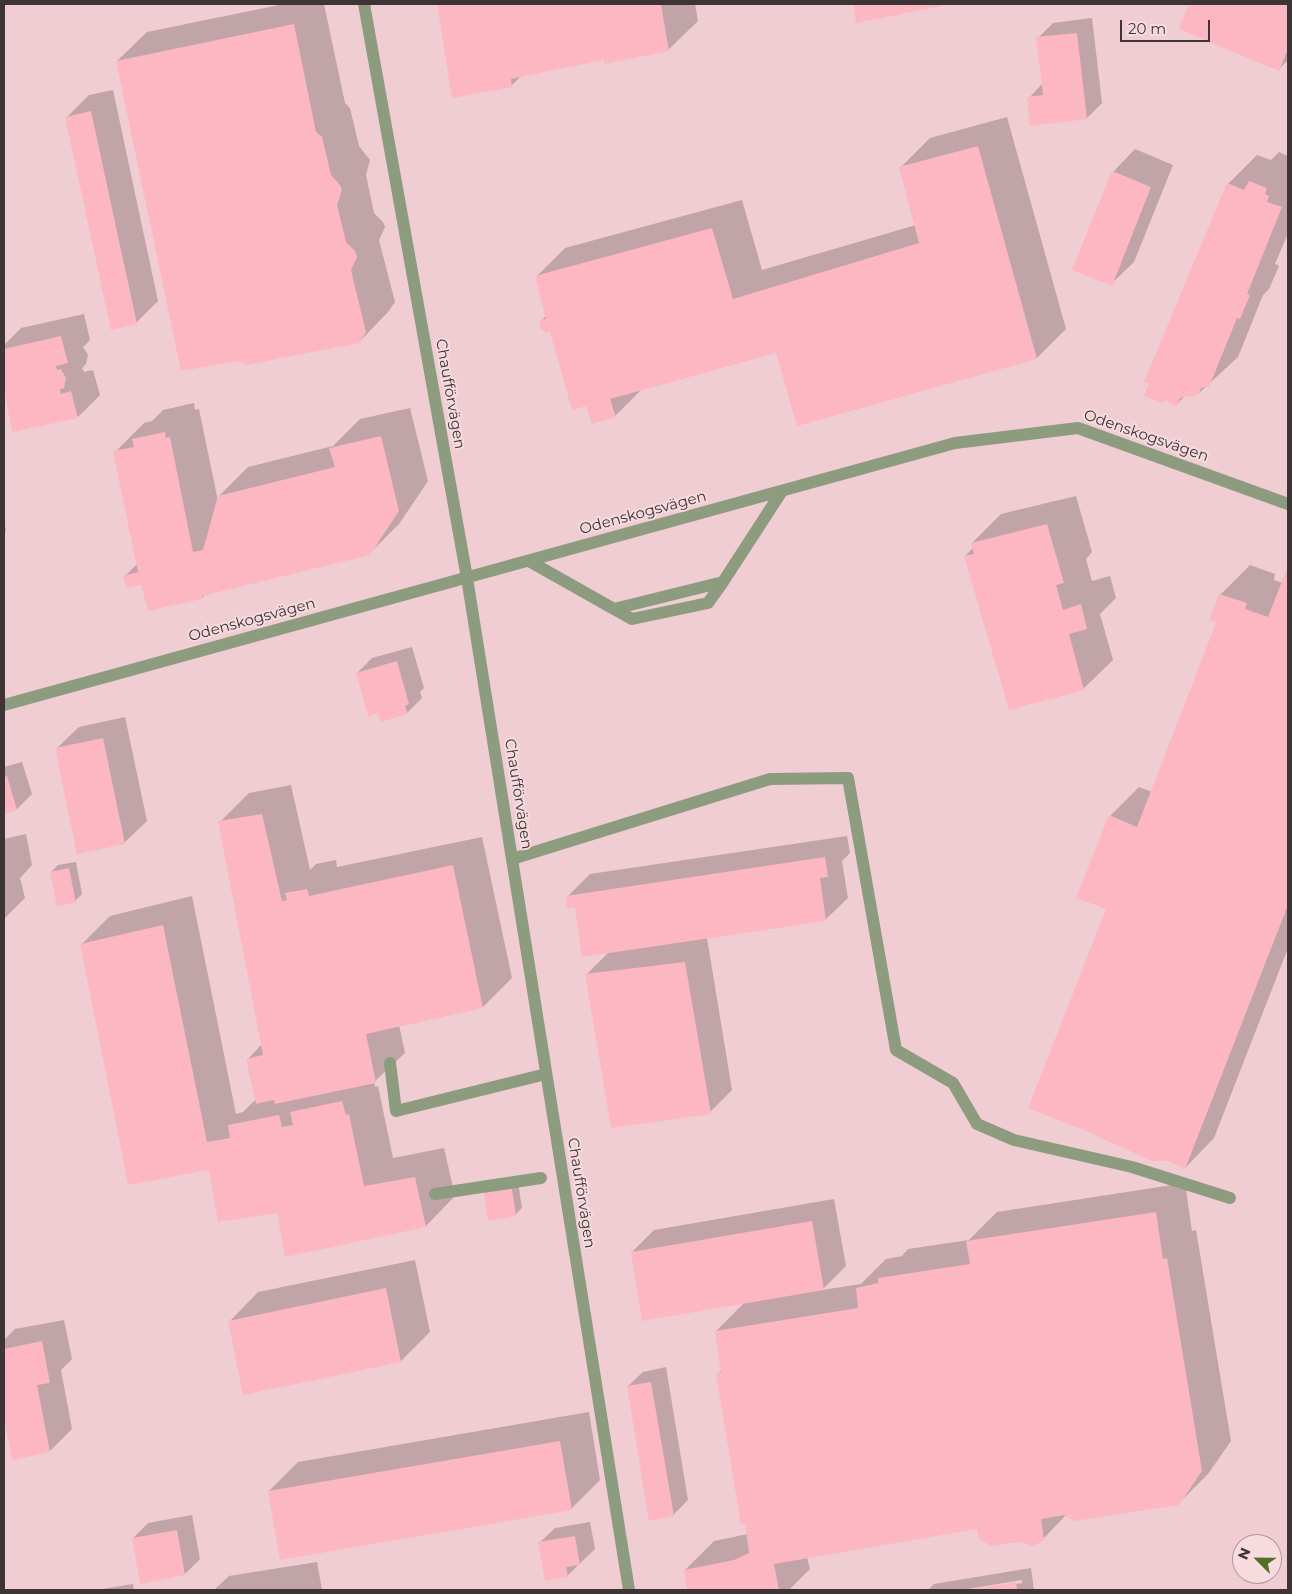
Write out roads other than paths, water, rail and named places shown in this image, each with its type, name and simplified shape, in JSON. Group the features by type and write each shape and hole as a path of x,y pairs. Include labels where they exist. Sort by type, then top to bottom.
{"street":[{"name":"Chaufförvägen","path":"364,4 467,578 628,1590"},
{"name":"Odenskogsvägen","path":"4,705 955,443 1078,428 1288,504"},
{"path":"528,561 614,609 724,582 782,491"},
{"path":"512,859 770,779 848,778 896,1050 953,1083 977,1124 1014,1140 1132,1167 1230,1198"},
{"path":"390,1063 396,1111 546,1074"},
{"path":"435,1194 541,1178"}]}
